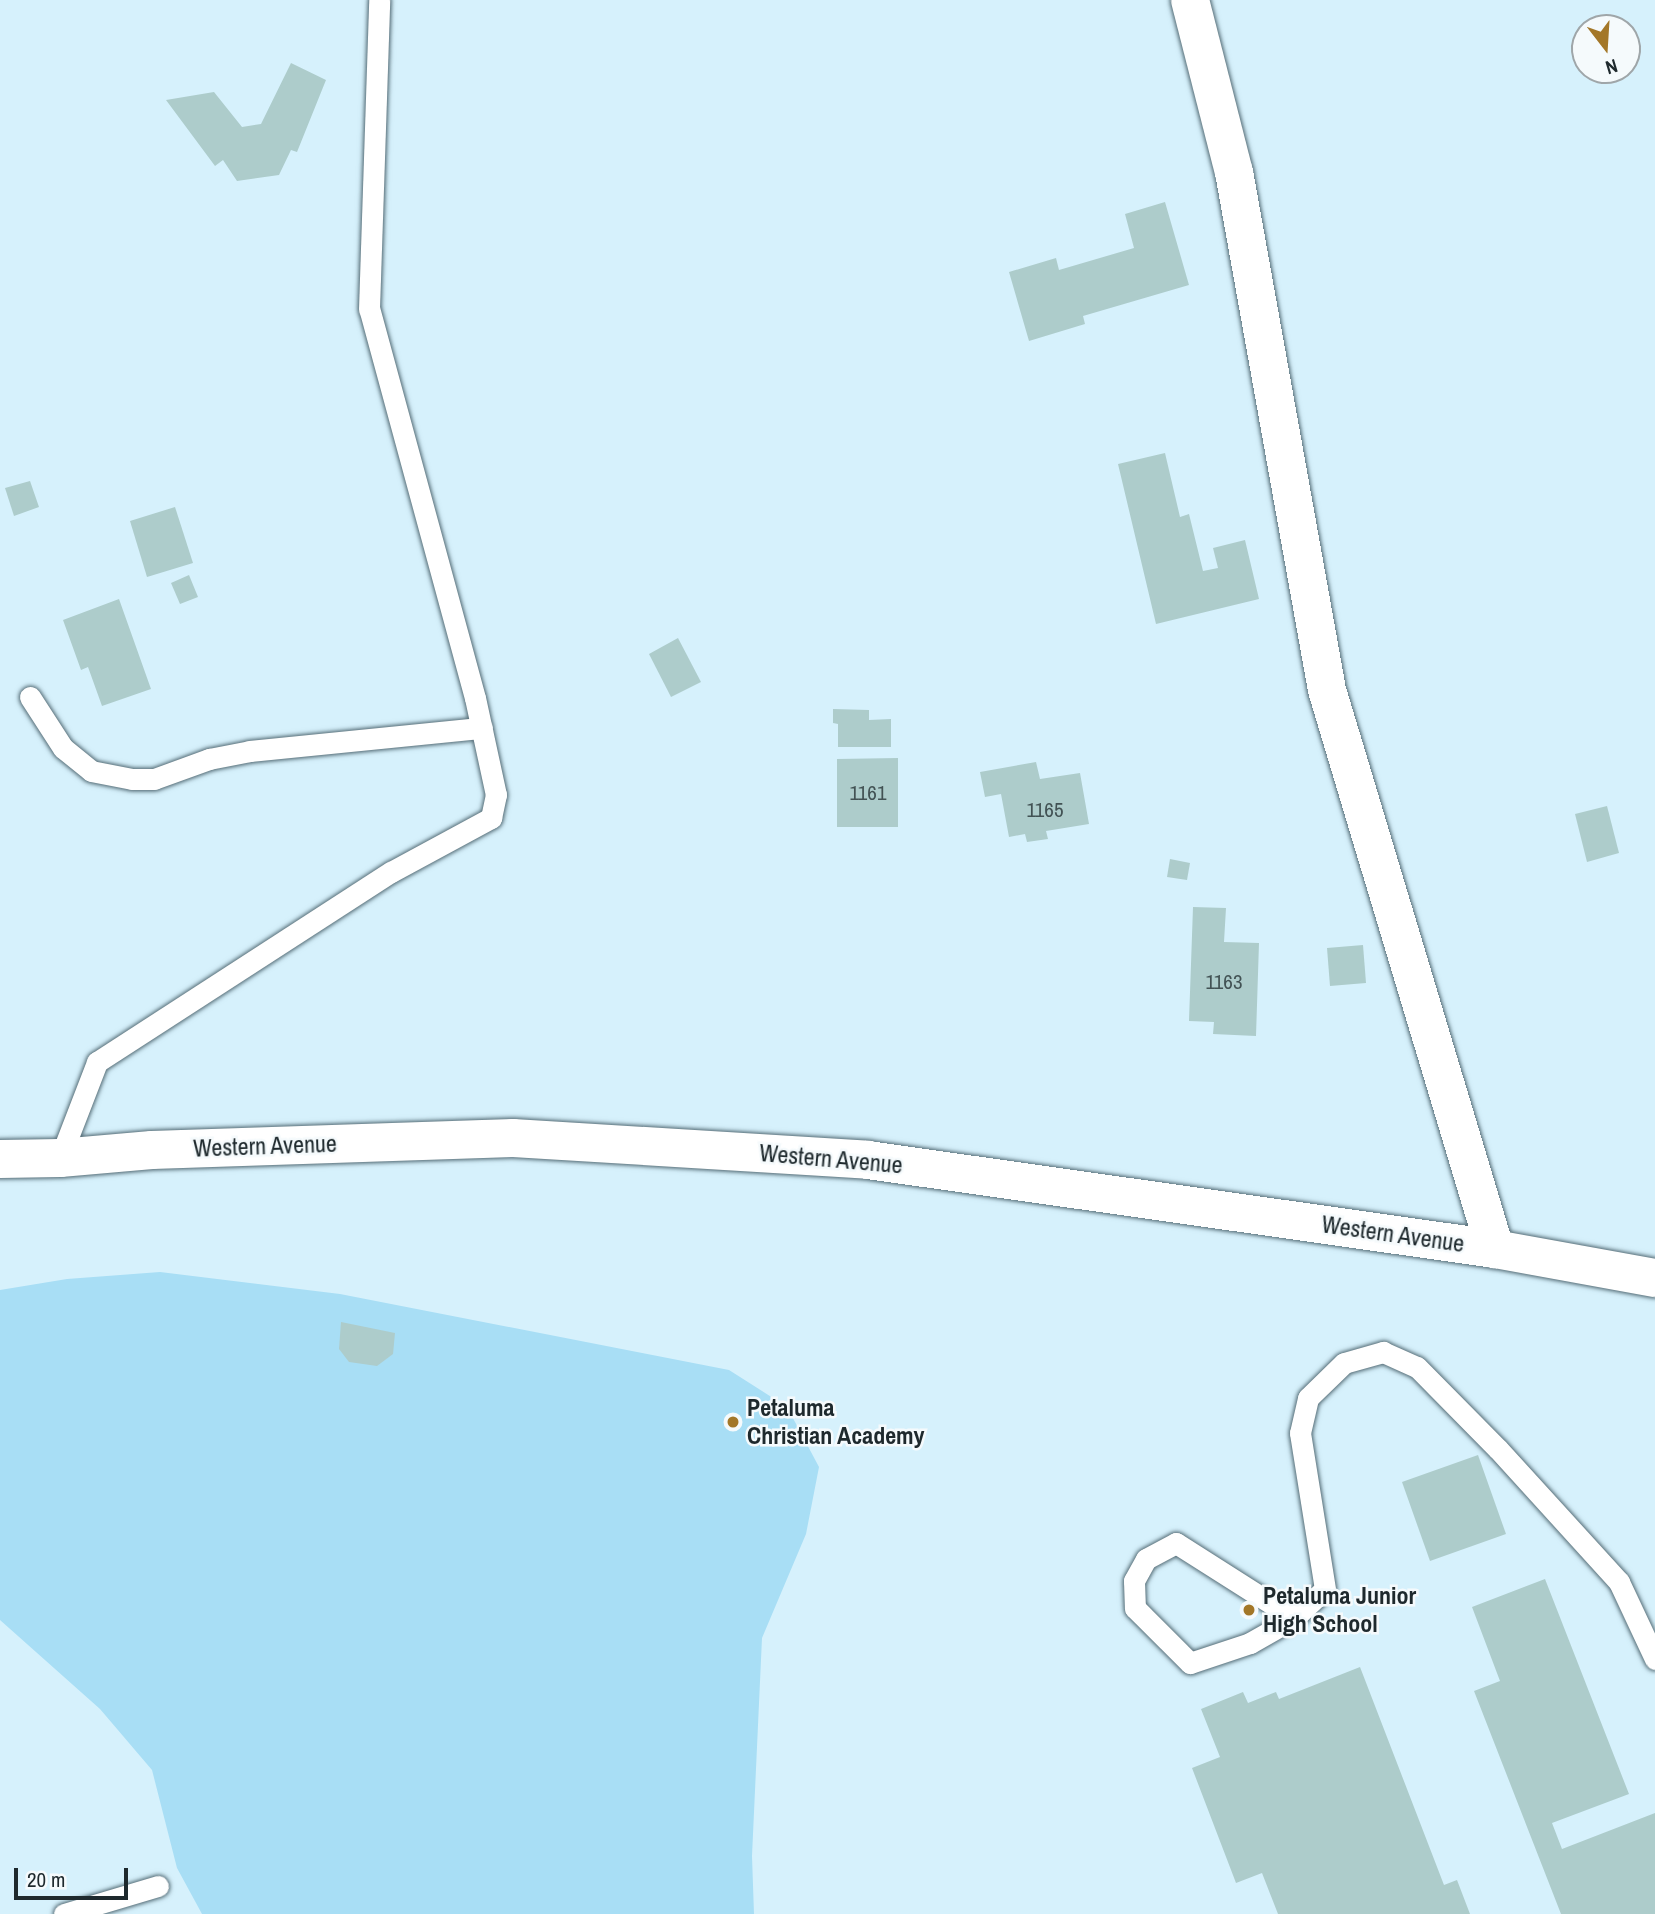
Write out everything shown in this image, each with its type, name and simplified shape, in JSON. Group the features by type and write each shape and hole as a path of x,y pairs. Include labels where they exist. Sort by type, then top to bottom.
{"street":[{"path":"1190,0 1234,172 1327,690 1495,1249"},
{"name":"Western Avenue","path":"0,1159 60,1158 152,1150 513,1139 868,1160 1495,1249 1655,1278"}],"lane":[{"path":"60,1158 97,1062 391,872 491,818 496,795 481,727 369,309 379,0"},
{"path":"30,697 63,748 91,771 132,779 155,779 209,759 250,751 481,727"},
{"path":"1294,1618 1176,1543 1146,1559 1134,1581 1136,1608 1190,1663 1250,1643 1294,1618 1325,1589 1300,1433 1308,1398 1344,1363 1383,1352 1417,1367 1498,1449 1619,1581 1655,1659"},
{"path":"64,1914 158,1886"}],"shaded area":[{"path":"160,1272 340,1294 729,1370 787,1407 819,1467 806,1534 762,1638 752,1856 754,1914 202,1914 177,1868 152,1770 100,1709 0,1620 0,1290 67,1279"}],"building":[{"path":"291,63 326,80 297,152 291,150 279,175 237,181 223,160 215,166 166,100 214,92 242,127 261,124"},
{"path":"1165,202 1189,285 1083,316 1085,324 1029,341 1009,272 1056,258 1059,270 1134,248 1125,214"},
{"path":"1165,453 1180,517 1189,514 1203,571 1218,568 1213,548 1245,540 1259,599 1156,624 1118,464"},
{"path":"30,481 39,507 14,516 5,488"},
{"path":"175,507 193,563 147,577 130,521"},
{"path":"189,575 198,597 180,604 171,583"},
{"path":"119,599 151,689 102,706 88,667 81,670 63,620"},
{"path":"678,638 701,682 671,697 649,654"},
{"path":"833,709 869,710 869,720 891,719 891,747 838,747 838,724 833,723"},
{"path":"898,758 898,827 837,827 837,759"},
{"path":"1036,762 1040,779 1080,773 1089,824 1046,831 1048,839 1027,842 1025,834 1009,837 1001,794 985,797 980,772"},
{"path":"1607,806 1619,853 1587,862 1575,814"},
{"path":"1170,859 1190,863 1187,880 1167,877"},
{"path":"1193,907 1226,908 1224,942 1259,943 1256,1036 1213,1034 1214,1022 1189,1021"},
{"path":"1363,945 1366,983 1330,986 1327,948"},
{"path":"341,1322 395,1333 393,1354 377,1366 349,1362 339,1349"},
{"path":"1478,1455 1506,1534 1430,1561 1402,1482"},
{"path":"1545,1579 1629,1794 1552,1823 1562,1849 1655,1813 1655,1914 1561,1914 1474,1691 1500,1681 1472,1607"},
{"path":"1360,1667 1444,1885 1457,1880 1470,1914 1278,1914 1262,1873 1236,1883 1192,1768 1220,1757 1201,1709 1243,1692 1248,1703 1276,1692 1279,1699"}],"place":[{"name":"Petaluma Christian Academy","path":"733,1422"},
{"name":"Petaluma Junior High School","path":"1249,1610"}]}
